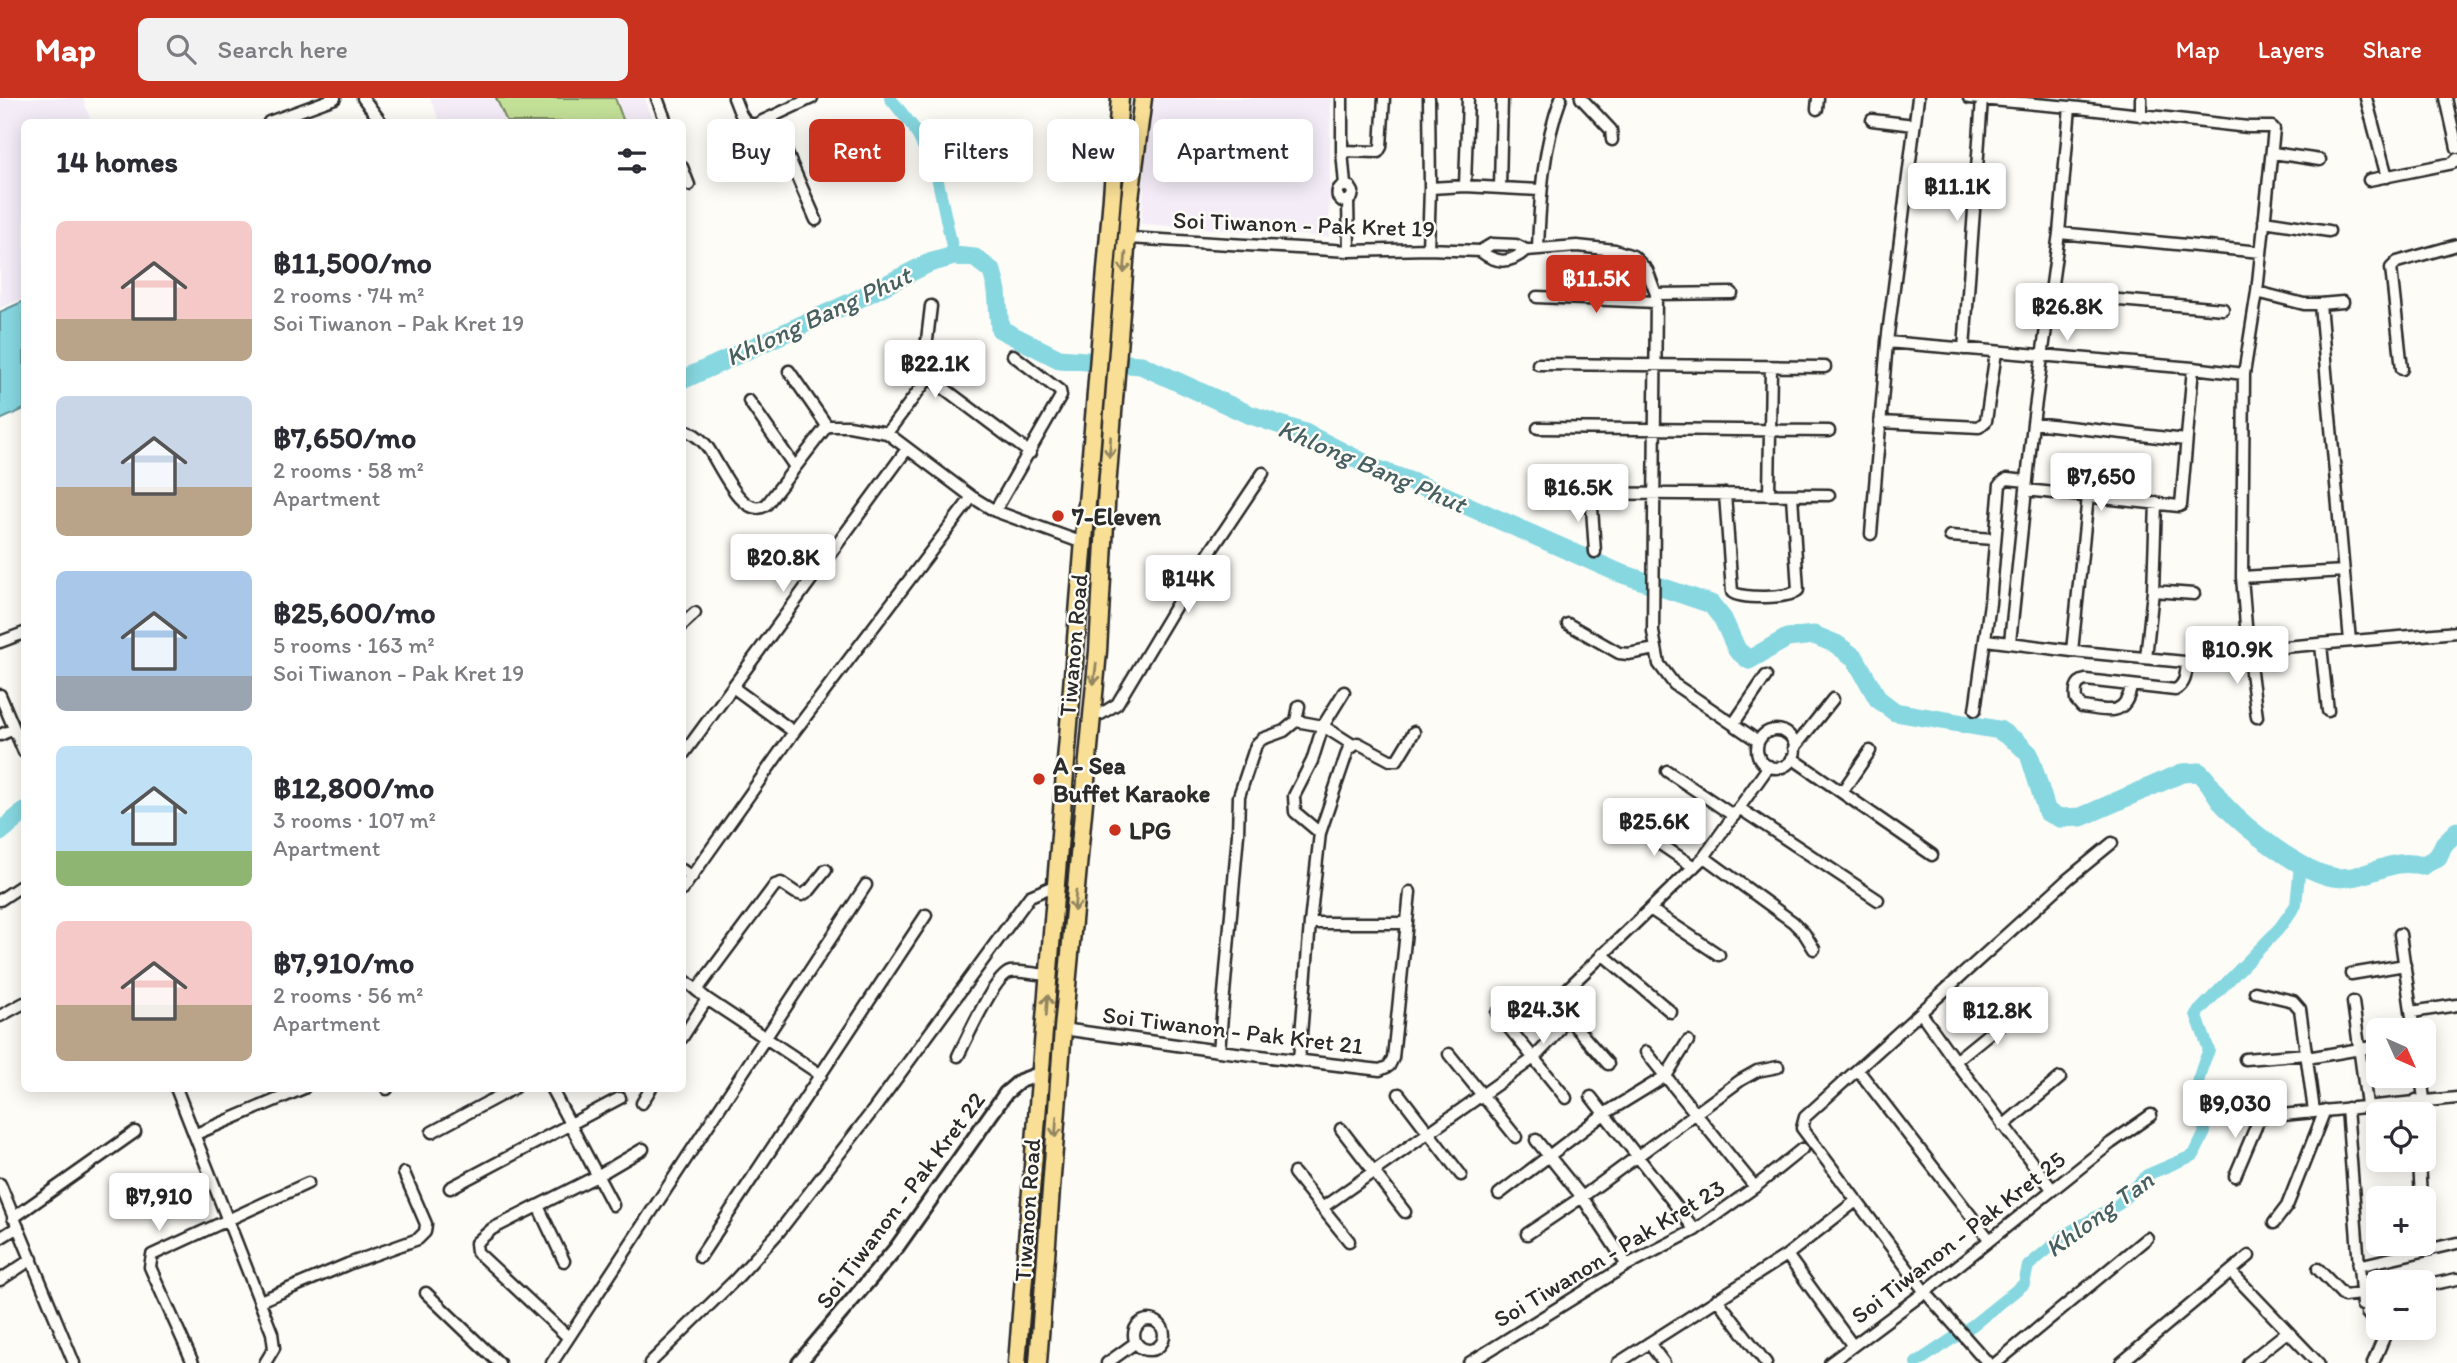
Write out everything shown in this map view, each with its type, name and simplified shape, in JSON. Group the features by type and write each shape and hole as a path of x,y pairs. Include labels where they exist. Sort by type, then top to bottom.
{"main road":[{"name":"Tiwanon Road","path":"1017,1363 1120,98"},
{"name":"Tiwanon Road","path":"1038,1363 1063,1029 1098,650 1115,379 1132,182 1143,98"},
{"path":"1042,1073 1060,1074"}],"street":[{"path":"277,119 335,98"},
{"path":"363,98 379,119"},
{"path":"657,98 665,119"},
{"path":"734,98 743,120 754,125 812,98"},
{"path":"1342,98 1345,185 1337,192 1342,201 1348,201 1349,251"},
{"path":"1342,151 1380,150 1384,98"},
{"path":"1428,248 1429,98"},
{"path":"1465,186 1468,98"},
{"path":"1500,187 1502,98"},
{"path":"1538,248 1540,190 1560,98"},
{"path":"1581,98 1611,130 1612,140"},
{"path":"1817,109 1818,98"},
{"path":"1871,534 1887,342 1918,98"},
{"path":"1969,98 2248,127 2272,127 2275,133 2257,292 2244,374 2242,577 2257,717"},
{"path":"2141,98 2141,116"},
{"path":"2366,98 2387,177"},
{"path":"2446,98 2457,148"},
{"path":"1964,349 1986,99"},
{"path":"2010,642 2041,356 2059,233 2070,107"},
{"path":"771,117 816,220"},
{"path":"1872,120 1914,125"},
{"path":"2273,153 2320,160"},
{"path":"2369,180 2453,163 2457,159"},
{"path":"686,177 689,185"},
{"path":"1430,188 1465,186 1540,190"},
{"path":"2264,221 2329,231"},
{"path":"2059,233 2261,252"},
{"name":"Soi Tiwanon - Pak Kret 19","path":"1128,238 1349,251 1428,248 1480,251 1491,259 1502,260 1516,259 1526,250 1577,246 1615,250 1633,256 1647,270 1656,298 1653,632 1659,664 1674,684 1758,741"},
{"name":"Soi Tiwanon - Pak Kret 19","path":"1480,251 1492,244 1516,244 1526,250"},
{"path":"2402,369 2391,268 2397,261 2457,245"},
{"path":"2257,292 2304,304 2343,302"},
{"path":"1537,297 1656,298 1732,293"},
{"path":"2050,294 2223,309"},
{"path":"2320,304 2350,641"},
{"path":"931,306 925,357 929,377 1030,453"},
{"path":"1887,342 2244,374"},
{"path":"1880,422 1979,427 1986,421 1996,352"},
{"path":"995,511 1061,396 1060,391 1013,355"},
{"path":"1538,364 1825,368"},
{"path":"1769,495 1771,367"},
{"path":"1975,710 1986,640 2000,484 2007,479 2088,496 2181,505 2193,368"},
{"path":"789,371 827,426"},
{"path":"887,433 929,377"},
{"path":"749,401 794,467"},
{"path":"2033,423 2186,440"},
{"path":"827,426 849,426 887,433 972,497 995,511 1083,543"},
{"path":"686,431 698,436 706,445 734,490 749,508 756,510 767,504 827,426"},
{"path":"1538,428 1829,431"},
{"path":"686,751 907,449"},
{"path":"1090,714 1101,714 1117,704 1190,582 1263,472"},
{"path":"1544,493 1829,495"},
{"path":"1591,493 1595,552"},
{"path":"1725,494 1732,592 1737,596 1789,596 1798,590 1792,495"},
{"path":"2072,651 2088,496"},
{"path":"686,885 794,732 972,497"},
{"path":"2146,658 2153,591 2156,503"},
{"path":"1950,536 1994,539"},
{"path":"2242,577 2344,571"},
{"path":"2153,591 2194,594"},
{"path":"686,621 695,613"},
{"path":"1568,624 1619,653 1656,649"},
{"path":"2248,650 2457,632"},
{"path":"0,642 21,634"},
{"path":"1986,640 2206,664"},
{"path":"2321,645 2328,711"},
{"path":"2131,687 2128,701 2115,710 2082,707 2076,700 2076,687 2082,681 2175,690 2181,687 2185,679 2187,663"},
{"path":"1734,723 1766,676"},
{"path":"734,688 794,732"},
{"path":"1321,833 1295,812 1294,796 1312,761 1323,726 1344,692"},
{"path":"0,695 21,744"},
{"path":"1833,699 1793,753 1782,766 1769,766 1760,760 1758,741 1767,732 1779,730 1790,737 1793,753 1842,792 1932,855"},
{"path":"1219,1051 1239,796 1256,745 1262,739 1284,731 1296,720 1299,705"},
{"path":"1296,720 1323,726 1353,745"},
{"path":"0,735 15,729"},
{"path":"1299,1060 1310,923 1321,833 1348,750 1358,743 1390,760 1397,760 1414,733"},
{"path":"1842,792 1870,751"},
{"path":"1322,1208 1534,1058 1560,1029 1565,1014 1563,993 1704,857 1769,766"},
{"path":"1667,771 1878,900"},
{"path":"1631,824 1694,867"},
{"path":"1988,1363 1925,1292 1801,1124 1805,1117 2068,879 2112,843"},
{"path":"1704,857 1793,922 1814,949"},
{"path":"697,990 775,885 781,883 803,895 826,870"},
{"path":"686,873 692,877"},
{"path":"552,1363 866,885"},
{"path":"0,900 21,886"},
{"path":"650,1363 719,1297 778,1233 891,1087 1030,896 1056,886"},
{"name":"Soi Tiwanon - Pak Kret 21","path":"1063,1029 1380,1070 1389,1066 1393,1058 1410,892"},
{"path":"1650,909 1719,955"},
{"path":"701,1257 926,915"},
{"path":"1310,923 1407,923"},
{"path":"2400,934 2413,1018"},
{"path":"1602,954 1671,1012"},
{"path":"2351,974 2405,965"},
{"path":"958,1056 993,988 1002,977 1009,972 1049,975"},
{"path":"686,981 707,999 821,1075"},
{"path":"2255,992 2293,1001 2299,1006 2319,1110 2287,1206 2274,1223"},
{"path":"686,1032 707,999"},
{"path":"2353,1002 2367,1102"},
{"path":"0,1016 21,1005"},
{"path":"2412,1012 2457,1005"},
{"path":"1955,1061 2019,1009"},
{"path":"1497,1013 1566,1098"},
{"path":"1921,1013 2052,1189"},
{"path":"1565,1014 1608,1064"},
{"path":"1499,1194 1604,1114 1666,1076 1688,1041"},
{"path":"2245,1059 2307,1056 2366,1048"},
{"path":"1646,1052 1755,1187"},
{"path":"1449,1054 1516,1137"},
{"path":"1527,1234 1751,1074 1778,1067"},
{"path":"1858,1070 1989,1239"},
{"name":"Soi Tiwanon - Pak Kret 22","path":"799,1363 897,1247 1006,1093 1020,1081 1042,1073"},
{"path":"2003,1126 2060,1077"},
{"path":"2420,1088 2420,1100"},
{"path":"178,1092 260,1301 274,1348 265,1363"},
{"path":"195,1134 295,1092"},
{"path":"432,1132 507,1092"},
{"path":"553,1092 613,1205"},
{"path":"642,1102 648,1092"},
{"path":"1399,1094 1461,1175"},
{"path":"1591,1097 1695,1230"},
{"path":"450,1188 620,1098"},
{"path":"2399,1102 2457,1098"},
{"path":"2232,1112 2246,1117 2366,1105"},
{"path":"2347,1108 2358,1266 2366,1293"},
{"name":"Soi Tiwanon - Pak Kret 25","path":"1830,1363 1925,1292 2111,1143 2151,1115"},
{"path":"2235,1176 2260,1116"},
{"path":"1341,1129 1405,1212"},
{"path":"0,1238 15,1222 135,1132"},
{"path":"1536,1140 1582,1197 1627,1265"},
{"path":"568,1337 477,1252 476,1243 492,1229 597,1176 643,1149"},
{"name":"Soi Tiwanon - Pak Kret 23","path":"1469,1363 1627,1265 1695,1230 1802,1149"},
{"path":"260,1301 348,1264 418,1239 425,1232 426,1224 404,1173"},
{"path":"1294,1173 1349,1241"},
{"path":"192,1363 149,1267 150,1259 157,1251 308,1182"},
{"path":"0,1185 74,1363"},
{"path":"1618,1363 1787,1255 1856,1201"},
{"path":"538,1206 564,1261"},
{"path":"1996,1363 2147,1238"},
{"path":"2436,1245 2457,1244"},
{"path":"1787,1255 1853,1346"},
{"path":"2121,1363 2249,1256"},
{"path":"2358,1266 2391,1256"},
{"path":"0,1280 32,1259"},
{"path":"2318,1269 2339,1293 2366,1300"},
{"path":"2231,1272 2318,1363"},
{"path":"2436,1283 2457,1279"},
{"path":"426,1293 499,1363"},
{"path":"1717,1299 1766,1363"},
{"path":"2248,1363 2287,1332"},
{"path":"2373,1363 2380,1340"},
{"path":"1107,1363 1135,1343"},
{"path":"1649,1343 1664,1363"}],"shaded area":[{"path":"0,98 83,98 90,119 21,119 21,299 0,308"},
{"path":"430,98 645,98 653,119 439,119"},
{"path":"1151,98 1331,98 1329,237 1141,224"}],"green space":[{"path":"496,98 615,98 623,119 506,119"}],"water":[{"path":"21,302 21,410 0,420 0,312"}],"waterway":[{"path":"890,98 914,128 936,172 954,256"},
{"name":"Khlong Bang Phut","path":"686,378 852,302 929,263 954,256 975,258 992,271 997,291 1000,329 1059,359 1141,365 1248,414 1305,433 1376,469 1425,487 1617,572 1711,604 1723,619 1737,650 1749,660 1787,638 1814,635 1836,644 1855,658 1878,699 1895,712 1999,730 2017,742 2029,754 2047,812 2060,818 2081,817 2182,773 2199,772 2225,806 2260,837 2306,867 2333,877 2345,878 2400,864 2422,866 2438,857 2444,844 2457,831"},
{"name":"Khlong Bang Phut","path":"0,832 21,814"},
{"name":"Khlong Tan","path":"1916,1363 1973,1325 2024,1284 2028,1266 2066,1234 2119,1204 2147,1175 2194,1155 2205,1132 2197,1091 2200,1073 2209,1050 2196,1014 2278,930 2296,905 2300,865"}],"place":[{"name":"7-Eleven","path":"1058,516"},
{"name":"A - Sea Buffet Karaoke","path":"1039,779"},
{"name":"LPG","path":"1115,830"}]}
